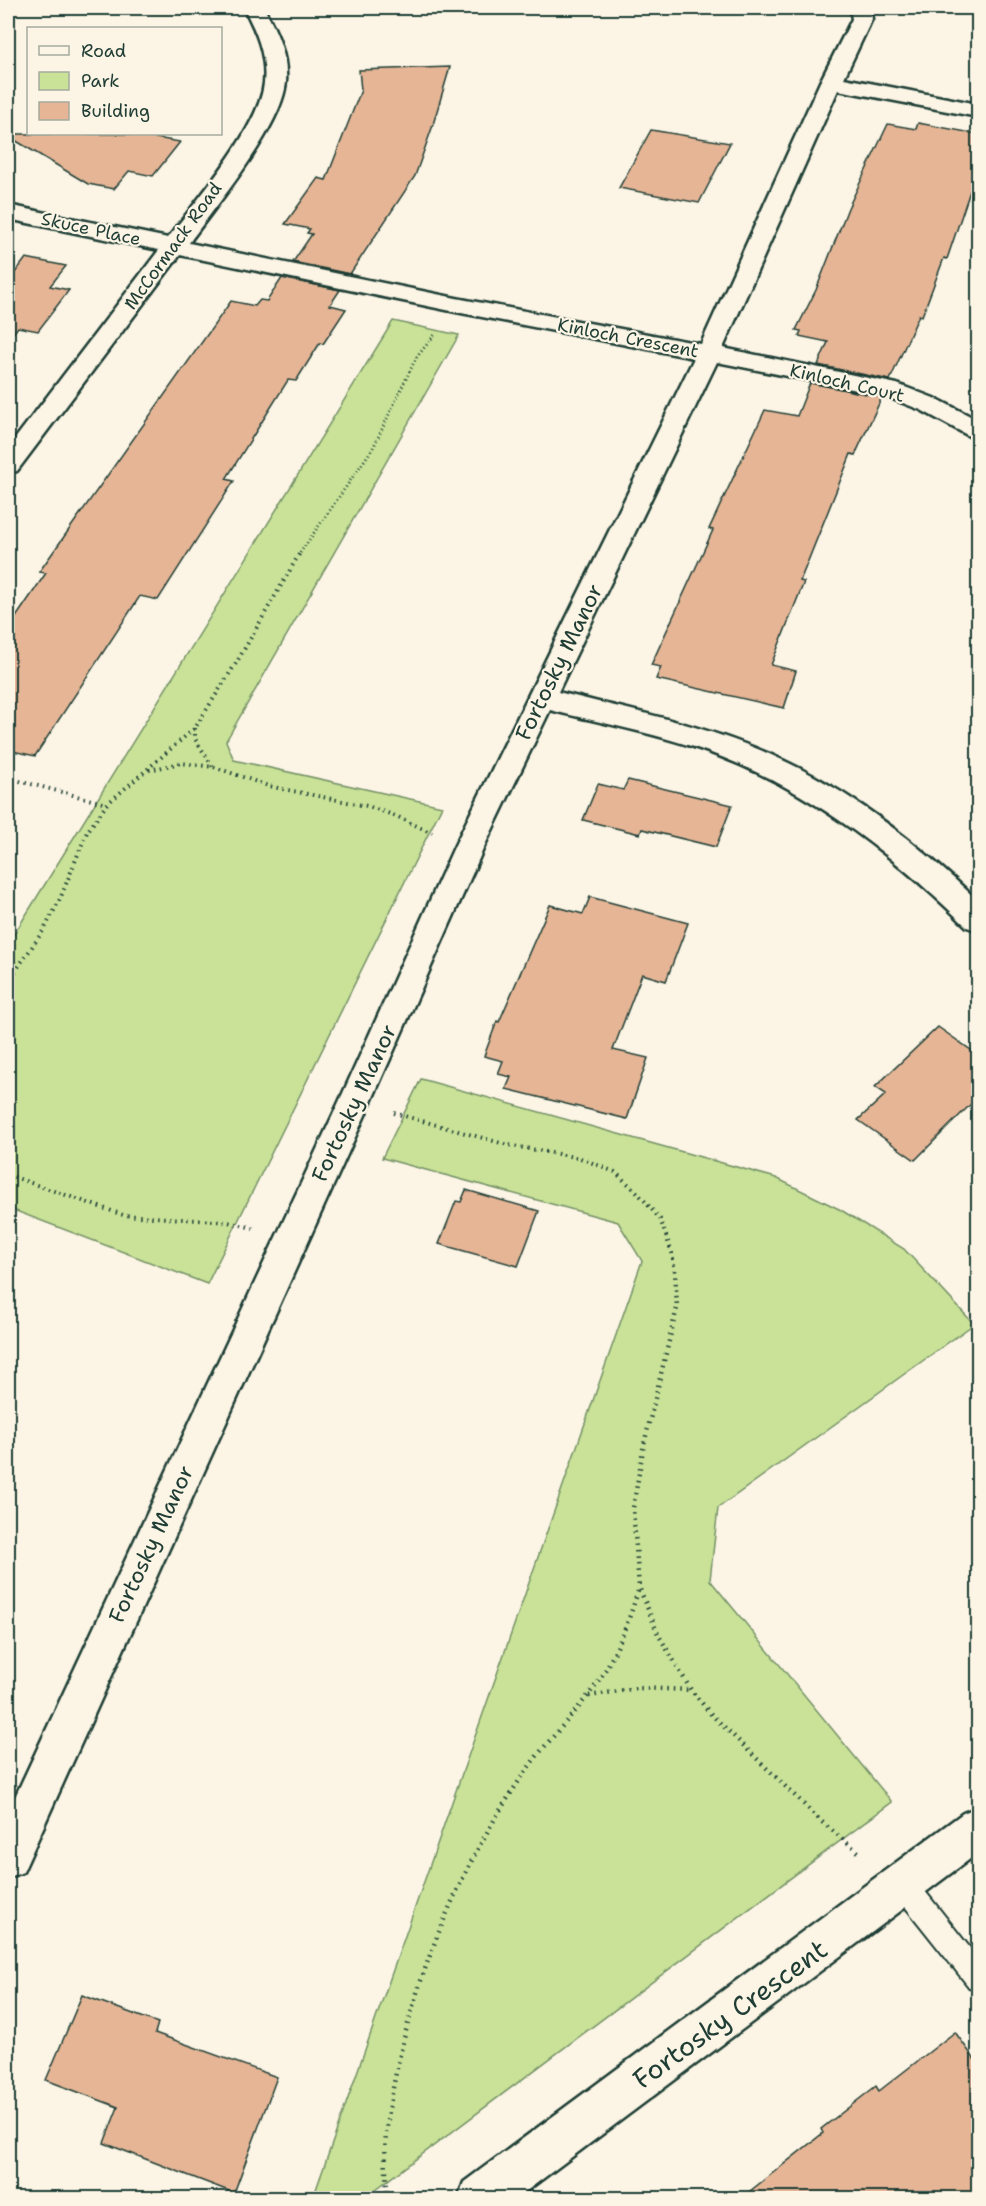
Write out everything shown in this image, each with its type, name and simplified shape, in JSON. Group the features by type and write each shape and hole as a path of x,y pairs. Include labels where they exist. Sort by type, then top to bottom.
{"street":[{"name":"McCormack Road","path":"8,465 175,246 245,147 269,107 276,70 269,35 254,8"},
{"name":"Kinloch Crescent","path":"175,246 456,305 710,353 831,82 862,19 860,8"},
{"path":"831,82 978,110"},
{"name":"Skuce Place","path":"8,212 175,246"},
{"name":"Kinloch Court","path":"710,353 888,389 930,405 978,430"},
{"name":"Fortosky Manor","path":"8,1857 355,1102 470,845 710,353"},
{"path":"541,698 702,739 778,772 844,808 890,840 978,919"},
{"name":"Fortosky Crescent","path":"480,2199 904,1886 978,1828"}],"lane":[{"path":"904,1886 978,1978"}],"path":[{"path":"8,982 45,928 60,899 87,832 107,804 195,728 238,660 295,560 373,448 417,358 440,327"},
{"path":"195,728 195,739 214,767"},
{"path":"146,770 181,763 214,767 268,786 367,806 396,816 441,837"},
{"path":"8,778 107,804"},
{"path":"393,1112 508,1145 579,1158 615,1172 660,1219 672,1253 677,1283 677,1308 644,1444 633,1508 639,1587 658,1634 691,1690 711,1714 851,1848 904,1886"},
{"path":"8,1175 123,1215 228,1222 250,1227"},
{"path":"387,2196 386,2136 397,2075 422,1978 467,1868 528,1768 588,1696 626,1630 639,1587"},
{"path":"588,1696 637,1688 691,1690"}],"green space":[{"path":"393,321 459,335 226,741 234,760 442,806 207,1284 8,1208 8,944"},
{"path":"421,1079 776,1178 841,1210 904,1249 974,1324 718,1508 710,1580 892,1802 364,2198 313,2198 642,1261 618,1222 382,1158"}],"building":[{"path":"450,67 415,176 350,274 293,262 312,234 307,233 310,229 285,224 318,178 326,180 361,90 359,70"},
{"path":"918,123 978,134 978,193 970,191 947,259 944,258 922,316 919,315 890,380 818,365 828,342 799,336 801,331 796,330 816,290 848,208 888,124 916,129"},
{"path":"651,130 730,143 699,203 619,188"},
{"path":"8,134 159,135 156,138 180,142 153,176 129,171 114,189 88,184"},
{"path":"26,258 66,266 50,286 69,290 38,331 18,327 8,340 8,277 11,278"},
{"path":"282,278 340,290 330,305 346,309 323,344 320,343 296,381 288,380 226,479 234,481 158,600 140,596 35,756 8,750 8,629 46,573 39,572 231,301 255,306 260,300 267,301"},
{"path":"810,383 882,397 855,455 851,454 800,581 804,582 771,665 796,671 784,708 656,679 661,667 651,665 713,530 709,529 765,410 797,416"},
{"path":"628,780 732,805 716,847 642,829 640,834 583,820 598,784 623,790"},
{"path":"590,897 688,923 666,981 642,974 613,1050 648,1058 627,1119 506,1089 511,1077 498,1074 503,1061 484,1056 497,1021 499,1022 550,905 583,914"},
{"path":"938,1027 978,1055 978,1097 915,1160 858,1120 886,1094 875,1087"},
{"path":"466,1190 539,1211 518,1266 439,1244 456,1201 461,1202"},
{"path":"82,1995 158,2023 155,2033 277,2077 234,2193 104,2143 118,2107 46,2080"},
{"path":"955,2032 978,2064 978,2199 740,2199 823,2133 821,2129 876,2086 879,2091"}]}
